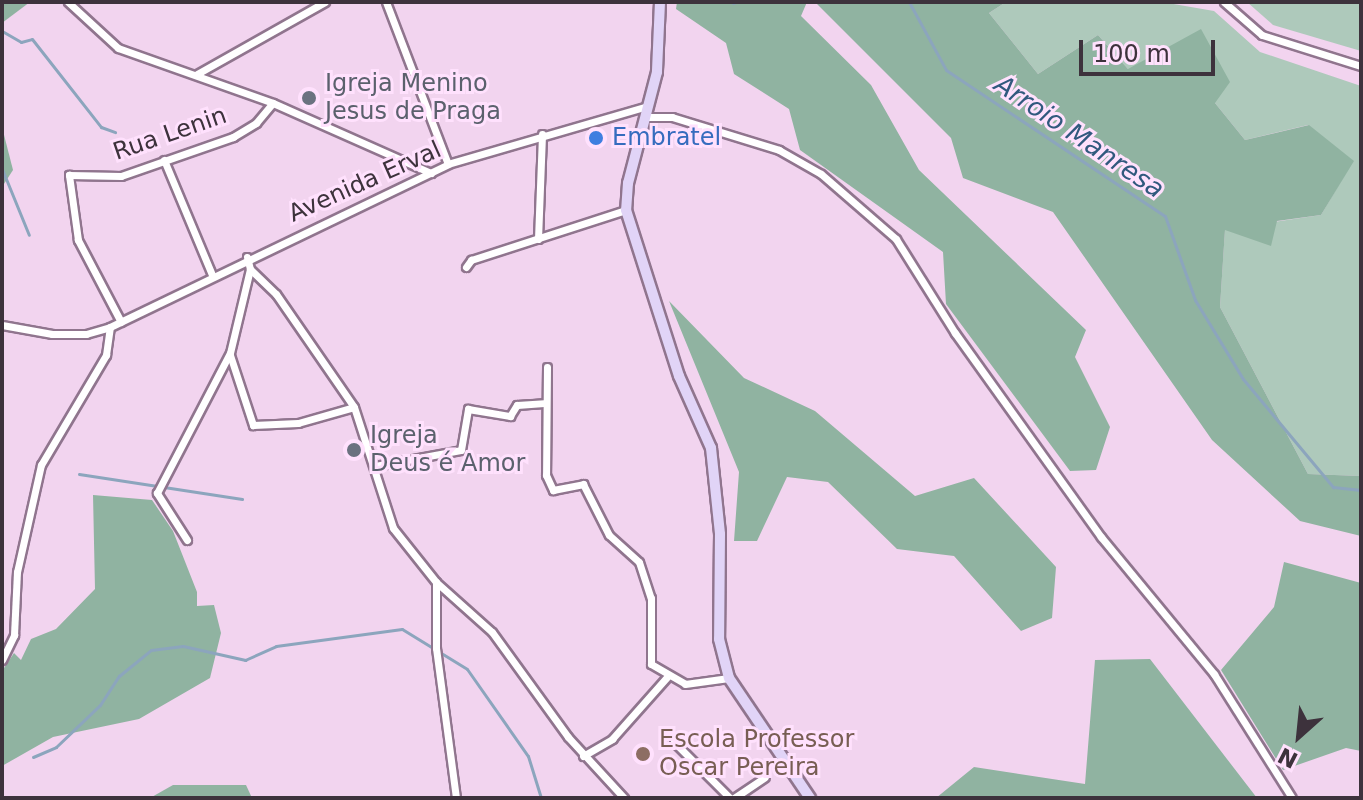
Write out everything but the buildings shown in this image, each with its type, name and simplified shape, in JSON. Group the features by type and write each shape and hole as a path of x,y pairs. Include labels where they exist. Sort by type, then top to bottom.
{"main road":[{"path":"660,2 660,51 626,210 679,376 711,448 720,534 719,639 729,678 810,798"}],"street":[{"path":"68,2 118,48 273,103 431,173"},
{"path":"197,74 325,2"},
{"path":"386,2 448,164"},
{"path":"1224,2 1262,35 1361,66"},
{"name":"Rua Lenin","path":"121,322 78,240 69,175 121,176 233,137 256,123 273,103"},
{"path":"647,112 779,150 821,174 896,239 955,333 1101,537 1214,674 1292,798"},
{"name":"Avenida Erval","path":"2,325 52,334 86,334 110,327 247,257 448,164 542,134 647,112"},
{"path":"538,239 542,134"},
{"path":"164,160 212,275"},
{"path":"466,267 471,260 626,210"},
{"path":"187,540 157,493 230,353 250,269 247,257"},
{"path":"250,269 276,294 354,407 393,528 436,582 492,632 583,756 624,798"},
{"path":"2,660 14,635 17,572 41,465 106,355 110,327"},
{"path":"230,353 253,425 298,423 354,407"},
{"path":"547,367 544,403 549,484 553,490 583,484 609,535 639,562 651,598 649,658 667,677 696,686 729,678"},
{"path":"375,466 461,450 468,409 510,416 520,404 544,403"},
{"path":"436,582 436,648 456,798"},
{"path":"583,756 612,739 667,677"},
{"path":"674,742 732,798 765,777"}],"green space":[{"path":"2,2 30,2 2,23"},
{"path":"677,2 807,2 801,16 871,85 919,170 1086,330 1075,357 1110,427 1096,470 1070,471 946,304 943,252 800,150 789,109 734,74 726,43 676,9"},
{"path":"815,2 1006,2 989,13 1038,74 1098,35 1128,69 1201,29 1230,82 1215,103 1245,140 1309,125 1354,161 1321,215 1277,221 1271,246 1225,230 1220,307 1308,474 1361,476 1361,536 1300,521 1212,440 1053,212 963,178 951,138"},
{"path":"1006,2 1162,2 1214,11 1260,52 1361,86 1361,476 1308,474 1220,307 1225,229 1321,215 1353,161 1308,125 1245,140 1215,103 1128,69 1098,35 1038,74 989,13"},
{"path":"1247,2 1361,2 1361,51 1273,25"},
{"path":"2,127 13,170 2,187"},
{"path":"669,301 744,378 815,411 915,496 974,478 1056,567 1052,618 1021,631 954,556 897,549 828,482 787,477 757,541 734,541 739,472"},
{"path":"93,495 152,500 173,531 197,592 197,606 214,605 221,633 210,678 139,719 53,737 2,766 2,671 14,653 21,660 31,639 56,629 95,589"},
{"path":"1284,562 1361,583 1361,751 1346,748 1283,770 1221,670 1274,607"},
{"path":"1150,659 1257,798 936,798 974,767 1085,784 1095,660"},
{"path":"173,785 246,785 252,798 150,798"}],"waterway":[{"name":"Arroio Manresa","path":"909,2 946,70 1165,216 1195,300 1243,379 1333,487 1361,490"},
{"path":"2,31 21,42 32,39 101,127 115,132"},
{"path":"2,169 29,235"},
{"path":"79,474 242,499"},
{"path":"33,757 56,747 100,705 119,676 151,650 183,646 245,660 276,646 402,629 467,669 528,756 541,798"}],"place":[{"name":"Igreja Menino Jesus de Praga","path":"309,98"},
{"name":"Embratel","path":"596,138"},
{"name":"Igreja Deus é Amor","path":"354,450"},
{"name":"Escola Professor Oscar Pereira","path":"643,754"}]}
